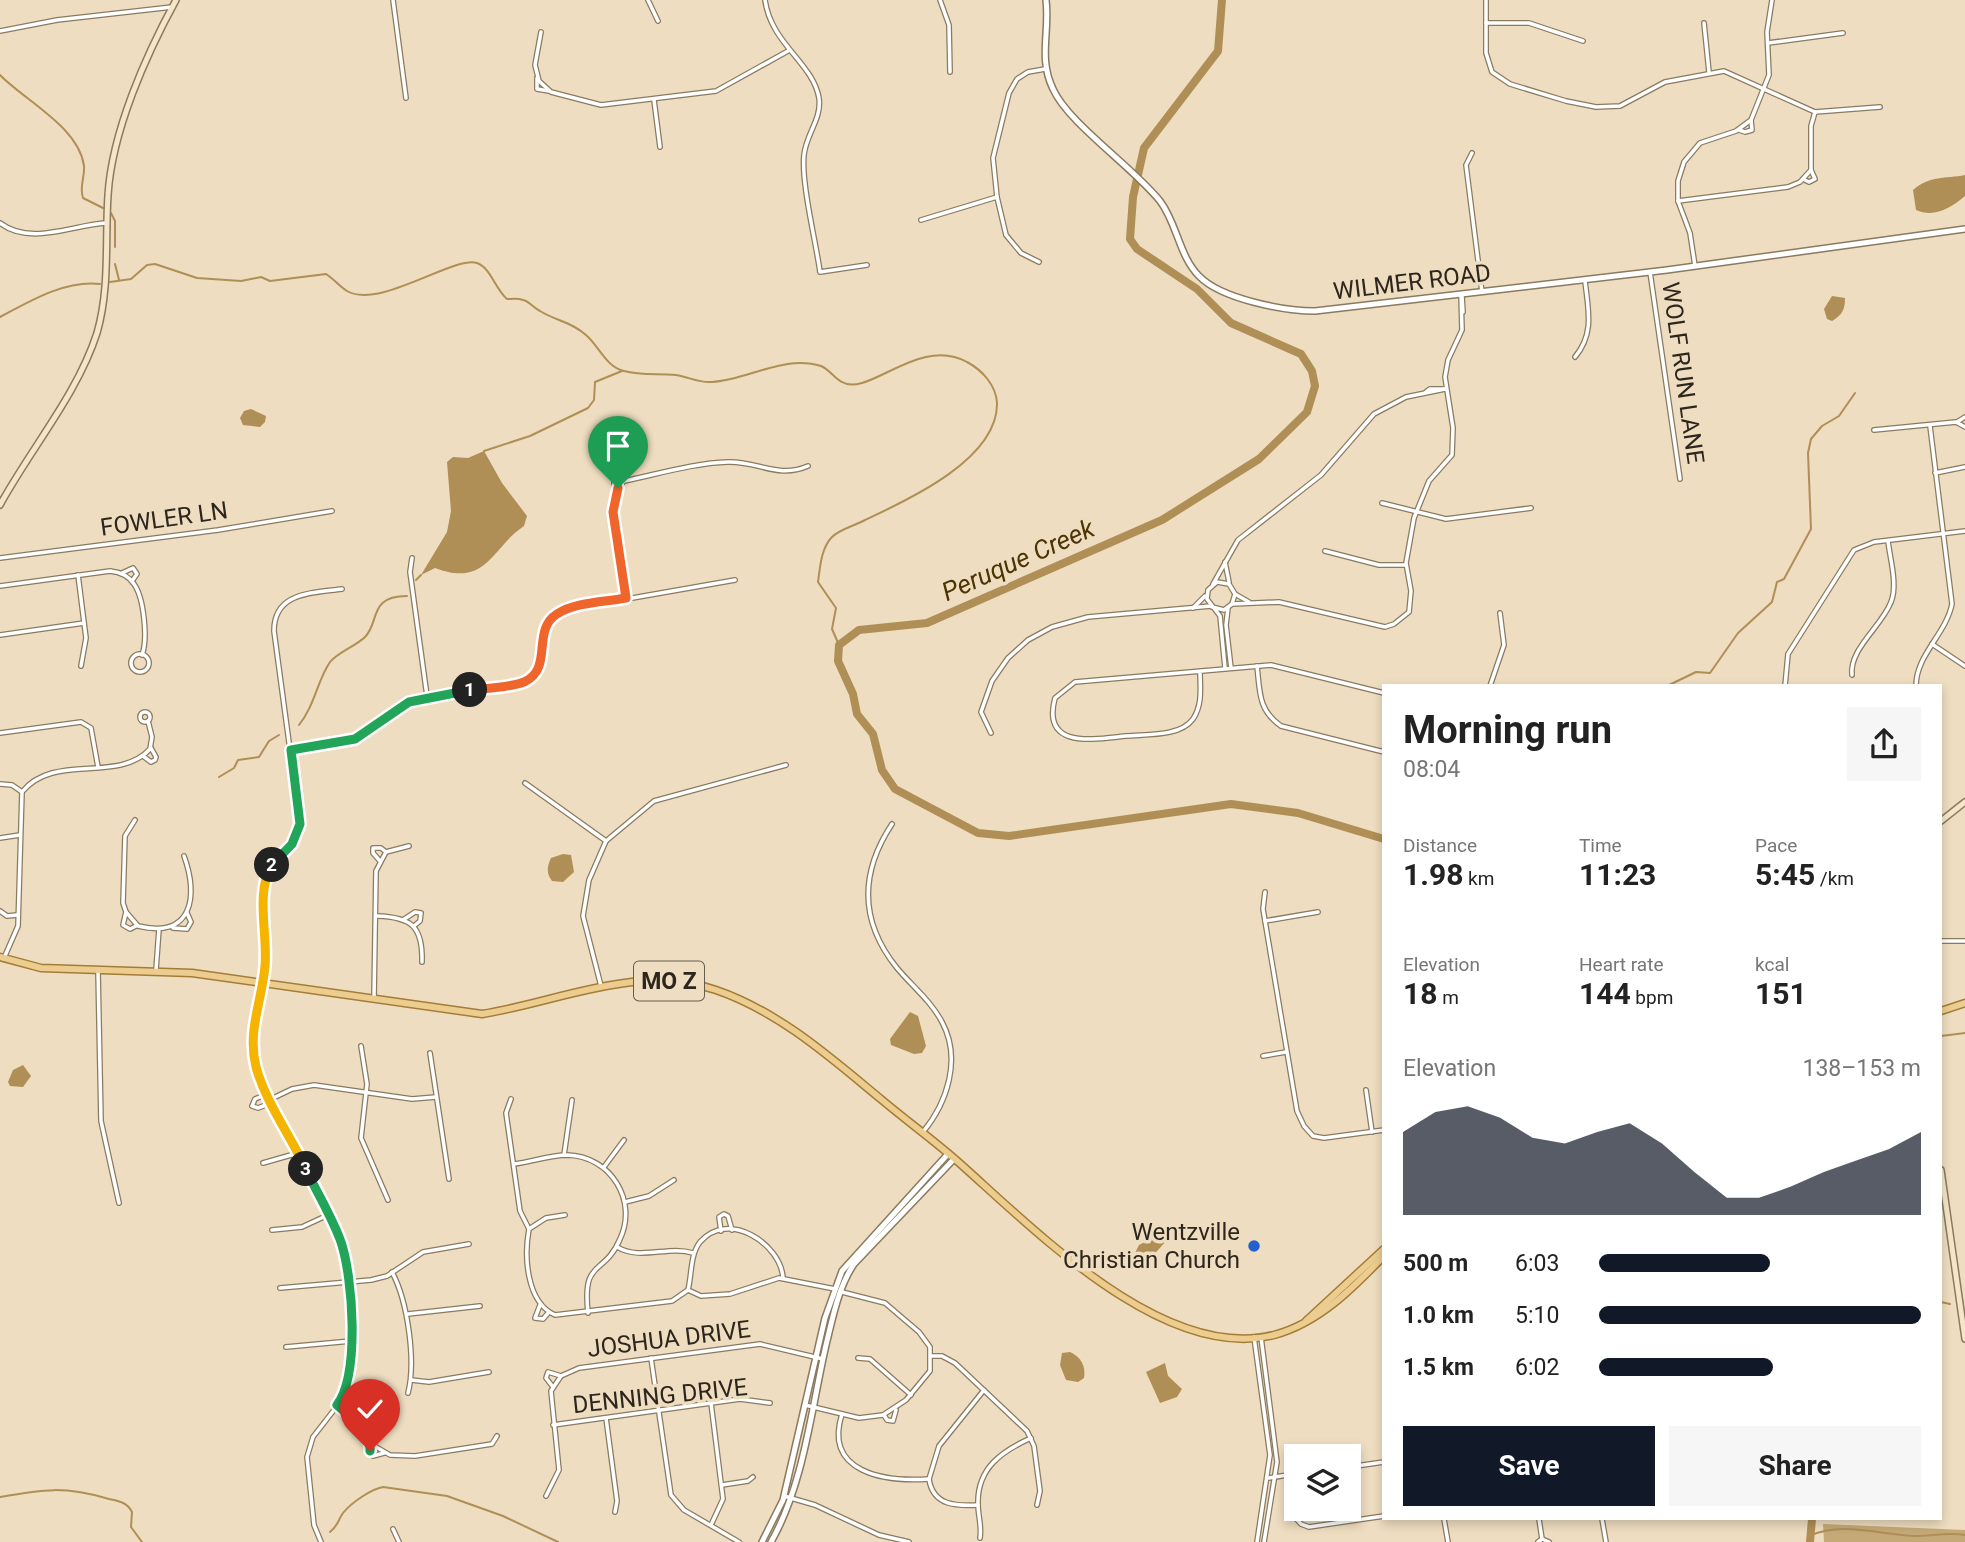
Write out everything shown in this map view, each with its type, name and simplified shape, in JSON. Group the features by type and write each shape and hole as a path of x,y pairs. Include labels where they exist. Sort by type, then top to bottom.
{"main road":[{"path":"0,505 80,373 94,340 104,295 112,158 122,124 176,0"},
{"path":"1942,820 1965,802"},
{"name":"MO Z","path":"2,957 41,968 156,970 482,1014 527,1007 601,986 633,981 676,981 713,989 746,1001 780,1019 951,1156 1024,1222 1100,1280 1152,1315 1209,1335 1258,1337 1306,1321 1323,1311 1382,1258"},
{"path":"1942,1011 1965,1003"},
{"path":"1942,1177 1965,1339"},
{"name":"MO Z","path":"1306,1321 1382,1251"}],"street":[{"path":"393,0 406,98"},
{"path":"648,0 658,21"},
{"path":"765,0 771,24 811,79 819,99 816,122 804,155 820,272 867,265"},
{"path":"940,0 949,25 950,72"},
{"name":"WILMER ROAD","path":"1046,0 1045,69 1062,104 1143,181 1168,212 1198,276 1247,300 1275,307 1315,311 1650,272 1965,229"},
{"path":"1486,0 1487,60 1497,77 1576,103 1596,107 1620,106 1665,82 1709,72 1732,73 1815,112 1880,107"},
{"path":"1739,130 1752,130 1751,120 1769,75 1768,43 1772,0"},
{"path":"0,32 57,20 172,7"},
{"path":"1486,23 1522,22 1583,41"},
{"path":"1704,23 1709,72"},
{"path":"541,32 535,65 537,76 550,91 601,105 716,91 789,51"},
{"path":"1768,43 1843,33"},
{"path":"1039,262 1021,253 1006,234 997,197 993,156 1009,93 1023,74 1045,69"},
{"path":"654,100 660,147"},
{"path":"1803,179 1809,182 1815,179 1811,170 1811,126 1815,112"},
{"path":"1695,266 1690,233 1678,201 1678,181 1689,156 1709,138 1739,130 1751,120"},
{"path":"1472,153 1467,169 1482,292"},
{"path":"1678,201 1788,187 1803,179 1811,170"},
{"path":"921,220 997,197"},
{"path":"0,223 11,231 35,234 108,223"},
{"name":"WOLF RUN LANE","path":"1650,272 1680,479"},
{"path":"1575,357 1585,344 1589,332 1584,279"},
{"path":"991,733 981,712 992,681 1018,649 1040,632 1076,619 1279,602 1385,627 1394,624 1409,612 1411,601 1406,565 1416,512 1429,481 1452,455 1453,428 1446,389 1446,369 1462,330 1461,294"},
{"path":"1189,610 1207,594 1238,540 1332,464 1374,414 1406,397 1446,389"},
{"path":"1874,430 1930,426 1957,422 1965,417"},
{"path":"1957,422 1965,427"},
{"path":"1916,684 1916,676 1950,616 1952,604 1930,426"},
{"path":"626,598 614,523 615,493 628,480 719,462 739,462 784,472 808,466"},
{"path":"1935,473 1964,468"},
{"path":"1382,503 1446,519 1531,508"},
{"name":"FOWLER LN","path":"0,558 218,530 332,511"},
{"path":"1785,684 1788,654 1850,557 1861,547 1965,531"},
{"path":"1852,675 1856,656 1891,604 1894,592 1888,541"},
{"path":"1325,551 1374,564 1406,565"},
{"path":"412,558 410,572 426,696"},
{"path":"1225,559 1229,584 1235,594 1251,604"},
{"path":"122,573 133,568 137,574 132,581"},
{"path":"0,586 110,571 122,573 132,581 139,598 145,645 142,655 131,660 131,666 137,671 147,667 147,659 142,655"},
{"path":"78,575 86,649 80,666"},
{"path":"291,750 362,737 409,702 426,696 526,681 538,671 544,629 557,613 626,598 735,580"},
{"path":"1213,584 1221,581 1229,584"},
{"path":"321,1542 314,1525 307,1457 318,1428 337,1405 349,1382 349,1280 340,1239 269,1099 257,1068 253,1039 263,984 267,874 292,844 300,824 274,631 275,615 281,605 292,597 342,589"},
{"path":"1207,594 1222,624 1225,668"},
{"path":"1231,668 1226,625 1235,594"},
{"path":"1491,684 1505,641 1500,613"},
{"path":"0,635 84,623"},
{"path":"1932,644 1965,666"},
{"path":"1257,666 1264,711 1275,722 1382,751"},
{"path":"1200,671 1198,710 1192,720 1178,730 1081,741 1061,732 1052,718 1055,698 1075,682 1225,668 1281,666 1382,692"},
{"path":"143,757 151,762 156,757 151,748 152,737 148,721"},
{"path":"0,733 81,722 91,728 98,767"},
{"path":"2,957 18,926 22,792 31,781 44,774 134,762 151,748"},
{"path":"601,986 583,916 589,880 606,841 654,801 786,765"},
{"path":"525,783 606,841"},
{"path":"0,784 12,785 22,792"},
{"path":"135,820 125,836 126,912 122,925 130,929 137,926 187,929 191,922 187,913"},
{"path":"892,824 877,852 869,880 867,902 870,923 898,969 940,1018 951,1057 943,1101 922,1132"},
{"path":"0,838 20,835"},
{"path":"373,1000 376,872 386,852 409,846"},
{"path":"380,861 373,853 373,848 381,848 386,852"},
{"path":"172,927 187,913 191,900 190,873 184,856"},
{"path":"1265,892 1265,920 1297,1111 1313,1136 1335,1138 1382,1130"},
{"path":"0,911 7,916 18,915"},
{"path":"126,912 137,926"},
{"path":"404,920 415,912 421,913 420,921 414,926"},
{"path":"1265,920 1318,912"},
{"path":"377,916 404,920 414,926 421,940 422,962"},
{"path":"156,970 159,929"},
{"path":"1942,941 1965,941"},
{"path":"97,969 101,1121 119,1203"},
{"path":"361,1046 367,1074 361,1138 388,1199"},
{"path":"1263,1056 1286,1052"},
{"path":"430,1053 449,1179"},
{"path":"269,1099 306,1085 412,1099 436,1097"},
{"path":"1366,1090 1372,1132"},
{"path":"511,1099 506,1113 520,1210 528,1229 526,1252 532,1285 540,1305 549,1312 561,1316 672,1301 688,1290 694,1253 704,1238 720,1231 748,1232 769,1247 780,1261 783,1278"},
{"path":"564,1155 572,1100"},
{"path":"604,1168 624,1140"},
{"path":"263,1163 298,1153"},
{"path":"514,1164 564,1155 576,1156 604,1168 615,1180 625,1203 625,1228 617,1247 590,1273 586,1291 588,1313"},
{"path":"771,1542 784,1518 791,1497 809,1406 837,1290 854,1264 951,1156"},
{"path":"625,1203 649,1196 674,1180"},
{"path":"720,1231 719,1217 724,1214 728,1216 732,1230"},
{"path":"272,1230 302,1227 328,1215"},
{"path":"528,1229 546,1218 565,1215"},
{"path":"280,1288 371,1280 393,1272 423,1252 469,1244"},
{"path":"617,1247 635,1254 674,1249 694,1253"},
{"path":"393,1272 401,1288 408,1314 411,1380 408,1394"},
{"path":"688,1290 701,1296 730,1294 747,1291 772,1279 783,1278 880,1301 892,1308 924,1337 932,1356 930,1371 895,1410 884,1415 859,1418 809,1406"},
{"path":"540,1305 535,1318 542,1319 549,1312"},
{"path":"408,1314 480,1306"},
{"path":"1258,1337 1276,1438 1276,1475 1264,1542"},
{"path":"1257,1542 1269,1478 1270,1447 1258,1337"},
{"path":"286,1348 351,1341"},
{"name":"JOSHUA DRIVE","path":"561,1376 548,1372 546,1378 553,1387 561,1376 579,1368 760,1344 820,1358"},
{"path":"932,1356 948,1358 1023,1424 1031,1438 1040,1491 1037,1505"},
{"path":"651,1358 671,1495 684,1510 739,1542"},
{"path":"858,1358 870,1359 911,1395"},
{"path":"411,1380 429,1382 489,1373"},
{"path":"546,1496 558,1476 550,1400 553,1387"},
{"path":"978,1505 956,1506 944,1503 935,1494 929,1479 939,1446 984,1390"},
{"name":"DENNING DRIVE","path":"554,1425 740,1399 770,1403"},
{"path":"711,1403 722,1485 721,1506 711,1525"},
{"path":"337,1405 355,1420 371,1444 384,1453"},
{"path":"762,1542 777,1517 809,1406"},
{"path":"884,1415 887,1420 893,1422 895,1410"},
{"path":"842,1414 837,1442 847,1459 891,1480 929,1479"},
{"path":"606,1418 617,1501 615,1512"},
{"path":"371,1444 370,1451 373,1456 384,1453 415,1456 492,1444 497,1436"},
{"path":"980,1538 980,1486 990,1464 1003,1451 1031,1438"},
{"path":"1361,1465 1382,1462"},
{"path":"1269,1478 1284,1475"},
{"path":"722,1485 748,1481 753,1477"},
{"path":"784,1496 815,1504 879,1535 909,1542"},
{"path":"1361,1519 1382,1516"},
{"path":"1444,1520 1448,1542"},
{"path":"1539,1520 1540,1541 1549,1542"},
{"path":"1602,1520 1606,1542"},
{"path":"1298,1521 1309,1527 1350,1521"},
{"path":"393,1529 400,1542"}],"shaded area":[{"path":"1965,175 1965,196 1960,200 1936,212 1916,210 1913,190 1919,185 1932,180"},
{"path":"1832,296 1845,298 1842,312 1832,321 1827,319 1824,309"},
{"path":"251,409 266,416 260,427 243,425 240,418 244,411"},
{"path":"484,451 502,483 527,516 524,526 478,569 466,573 452,573 435,568 421,575 447,532 451,511 447,462 453,457 468,458"},
{"path":"563,854 571,855 574,872 563,882 552,881 548,873 551,858"},
{"path":"910,1012 918,1016 926,1046 922,1053 914,1054 891,1045 890,1039"},
{"path":"23,1065 31,1076 23,1087 10,1086 8,1082 13,1070"},
{"path":"1165,1232 1168,1239 1148,1261 1131,1261 1139,1245"},
{"path":"1070,1352 1080,1359 1083,1366 1084,1378 1078,1382 1066,1380 1060,1365 1062,1353"},
{"path":"1165,1363 1168,1376 1182,1389 1177,1397 1160,1403 1146,1372"},
{"path":"1823,1524 1965,1530 1965,1542 1824,1542"}],"waterway":[{"name":"Peruque Creek","path":"1222,0 1218,51 1144,148 1133,197 1130,239 1137,249 1197,289 1231,323 1301,354 1312,371 1315,386 1307,412 1259,459 1162,520 927,623 859,630 839,645 838,661 853,694 857,714 873,734 882,770 895,789 978,833 1009,836 1231,804 1298,813 1382,838"},
{"path":"0,75 49,115 72,139 84,166 83,198 103,208"},
{"path":"111,213 115,221 115,247"},
{"path":"110,282 131,279 147,265 155,264 197,278 241,281 261,277 270,281 326,274 347,291 361,295 378,294 452,267 477,263 486,269 507,299 525,301 575,327 591,340 612,365 630,373 676,375 712,382 780,365 807,363 821,366 842,382 853,385 931,356 949,356 967,362 987,379 996,396 993,423 983,442 948,475 904,501 839,532 825,547 818,582 836,608 832,629 839,645"},
{"path":"115,264 119,280"},
{"path":"0,317 61,288 100,284"},
{"path":"484,451 530,436 588,408 594,400 595,382 622,371"},
{"path":"1671,684 1696,672 1710,673 1738,633 1772,602 1777,582 1784,579 1811,529 1808,453 1811,439 1822,426 1839,416 1855,393"},
{"path":"416,580 421,575"},
{"path":"299,725 330,662 365,637 377,611 386,600 407,596"},
{"path":"219,777 234,768 238,760 259,757 269,741 279,735"},
{"path":"1942,1036 1965,1033"},
{"path":"1942,1302 1950,1304"},
{"path":"330,1532 351,1505 367,1493 383,1487 447,1496 503,1516 558,1542"},
{"path":"0,1497 42,1491 67,1491 119,1501 132,1512 131,1527 142,1542"},
{"name":"Peruque Creek","path":"1810,1542 1812,1520"},
{"path":"1810,1536 1848,1529 1915,1536 1965,1535"}],"place":[{"name":"Wentzville Christian Church","path":"1254,1246"}],"route":[{"path":"370,1451 371,1444 355,1420 337,1405 349,1382 352,1354 349,1280 340,1239 270,1100 254,1053 254,1023 265,965 267,874 292,844 300,824 301,814 291,750 362,737 415,699 514,684 531,678 538,671 542,660 544,629 557,613 626,598 613,512 613,501 618,488"}]}
